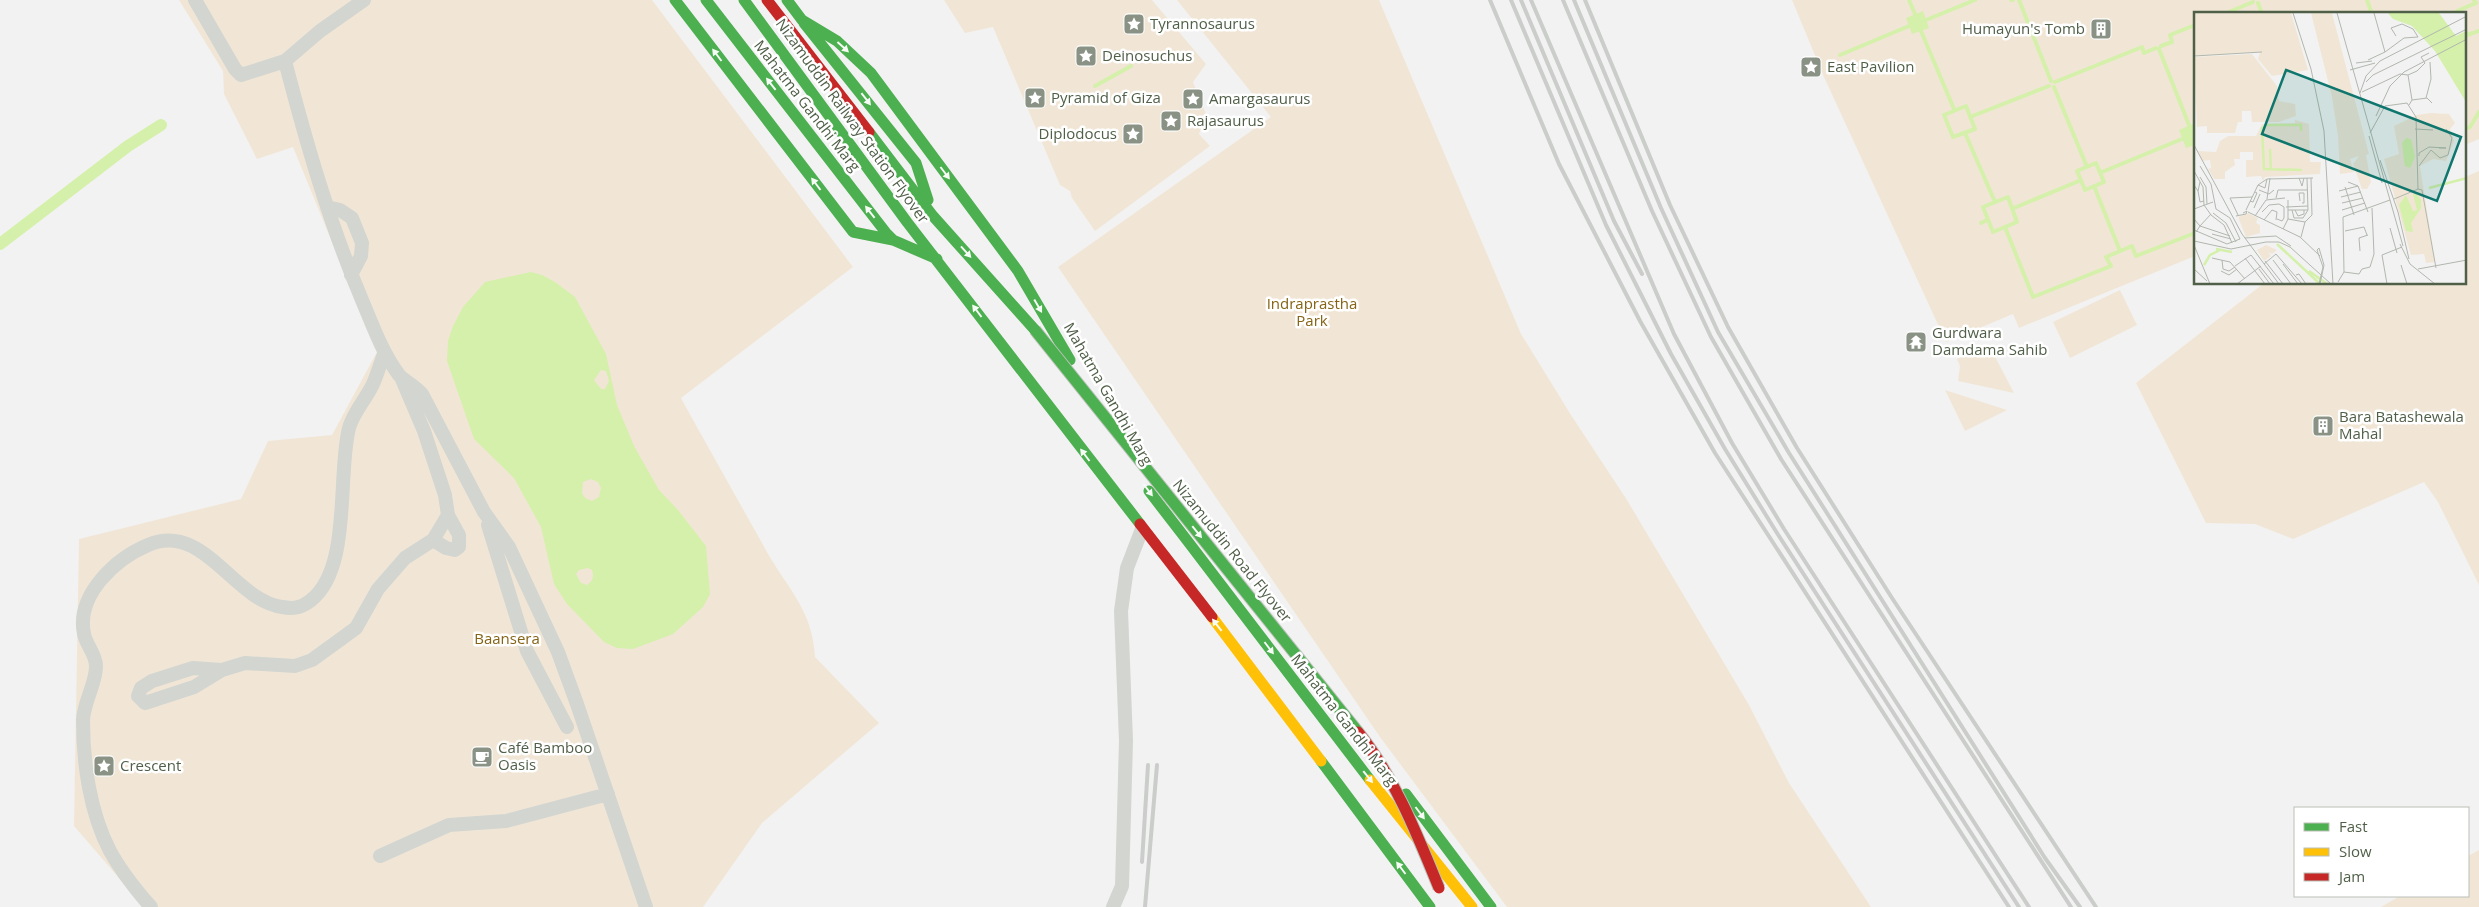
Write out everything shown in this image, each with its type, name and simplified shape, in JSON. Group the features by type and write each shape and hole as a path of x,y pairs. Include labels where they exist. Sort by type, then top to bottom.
{"main road":[{"path":"675,0 853,232 892,240"},
{"name":"Mahatma Gandhi Marg","path":"706,0 892,240 937,259 1247,664"},
{"name":"Nizamuddin Railway Station Flyover","path":"744,0 937,259"},
{"name":"Nizamuddin Railway Station Flyover","path":"767,0 933,216"},
{"name":"Mahatma Gandhi Marg","path":"787,0 802,20 837,41 871,73 1012,263 1129,465 1353,758 1472,907"},
{"path":"802,20 916,164 933,216"},
{"name":"Nizamuddin Road Flyover","path":"933,216 1036,330 1369,746"},
{"path":"1247,664 1306,762"},
{"path":"1247,664 1430,907"},
{"path":"1369,746 1412,820 1442,896"},
{"path":"1369,746 1491,907"}],"street":[{"path":"195,0 236,69 241,74 250,73 285,61 320,31 364,0"},
{"path":"285,61 315,175 326,207 351,275 384,354 401,377 424,430 445,495 448,515 459,536 459,547 454,550 446,548 433,540"},
{"path":"326,207 340,210 352,218 362,243 361,256 351,275"},
{"path":"151,907 133,886 110,850 91,797 83,720 85,705 96,672 96,663 84,636 82,621 90,595 99,582 126,557 149,544 184,542 199,550 256,598 270,606 292,609 304,606 312,600 326,587 342,524 349,430 372,385 384,354"},
{"path":"401,377 410,382 422,394 484,512 509,547 558,652 646,907"},
{"path":"484,512 527,651 567,727"},
{"path":"222,670 193,668 152,682 141,688 138,696 145,703 162,699 194,687 222,670 245,663 295,666 312,660 356,628 378,589 405,558 433,540 448,515"},
{"path":"1113,907 1122,886 1126,742 1121,612 1127,568 1142,529"},
{"path":"380,856 449,825 506,821 608,794"}],"green space":[{"name":"Baansera","path":"179,0 652,0 853,267 681,398 767,552 798,601 810,626 815,657 879,723 762,823 703,907 144,907 74,826 79,539 241,499 268,441 332,435 377,352 293,147 257,159 224,94 223,71"},
{"path":"944,0 1152,0 1206,64 1193,82 1206,114 1199,134 1210,146 1095,231 1072,198 1070,191 1060,185 993,27 965,33"},
{"name":"Indraprastha Park","path":"1177,0 1379,0 1521,334 1627,500 1749,705 1789,783 1871,907 1507,907 1380,737 1058,267 1271,117"},
{"path":"1792,0 2479,0 2479,139 2466,145 2466,12 2194,12 2194,256 2019,328 2013,314 1946,342 1824,77"},
{"path":"2479,171 2479,585 2438,502 2424,482 2293,539 2255,524 2206,523 2136,383 2262,285 2466,285 2466,177"},
{"path":"2120,290 2137,325 2070,358 2053,322"},
{"path":"1989,345 2014,393 1958,381 1960,366 1957,359"},
{"path":"1945,390 2007,410 1965,431"},
{"path":"2479,850 2479,907 2381,907 2398,897 2469,897 2469,855"}],"shaded area":[{"path":"1923,11 1929,28 1912,34 1906,18"},
{"path":"2194,123 2194,145 2186,148 2179,130"},
{"path":"531,272 555,282 575,297 606,354 617,405 634,446 659,490 678,510 706,546 710,594 703,607 673,634 633,649 617,648 604,642 567,604 554,584 541,527 514,478 474,439 447,361 448,341 463,307 485,282","holes":["601,370 606,371 609,381 605,389 601,389 594,380","591,479 598,482 601,488 599,497 592,501 585,498 582,493 583,482","588,568 592,570 592,579 587,585 581,583 576,574 579,570"]}],"waterway":[{"path":"1909,0 1915,14"},
{"path":"1926,20 1975,0"},
{"path":"2019,0 2051,81"},
{"path":"2367,0 2371,12"},
{"path":"2457,12 2476,3 2474,0"},
{"path":"2229,12 2253,2"},
{"path":"2258,3 2261,12"},
{"path":"2161,46 2172,42 2170,35 2194,25"},
{"path":"1840,55 1909,26"},
{"path":"1921,31 1954,109"},
{"path":"2466,33 2467,35 2479,31"},
{"path":"2055,82 2142,47 2144,53 2156,48"},
{"path":"2159,49 2189,125"},
{"path":"1095,86 1131,66"},
{"path":"1970,117 2049,86"},
{"path":"2054,87 2087,167"},
{"path":"1966,106 1975,129 1953,137 1944,115 1966,106"},
{"path":"2466,129 2470,127 2479,112"},
{"path":"0,244 128,146 161,125"},
{"path":"1965,133 1995,202"},
{"path":"2102,172 2182,139"},
{"path":"2096,163 2104,182 2085,190 2077,171 2096,163"},
{"path":"2014,208 2079,181"},
{"path":"2094,186 2120,251"},
{"path":"2008,197 2017,222 1993,232 1983,207 2008,197"},
{"path":"1981,223 1987,220"},
{"path":"2005,227 2033,297 2111,266 2106,257 2132,246 2136,256 2194,233"}],"railway":[{"path":"1490,0 1559,164 1640,321 1715,453 2009,907"},
{"path":"1511,0 1606,225 1671,354 1725,449 1777,533 2019,907"},
{"path":"1521,0 1614,221 1642,274"},
{"path":"1531,0 1674,334 1732,443 1784,529 2029,907"},
{"path":"1563,0 1652,211 1711,337 1781,459 2071,907"},
{"path":"1574,0 1661,208 1718,332 1789,453 2045,858 2080,907"},
{"path":"1585,0 1670,205 1728,327 1797,448 1892,598 2096,907"},
{"path":"1142,862 1148,765"},
{"path":"1145,907 1157,765"}],"traffic: fast":[{"path":"675,0 853,232 893,240"},
{"path":"706,0 887,234 893,240 937,259"},
{"path":"744,0 907,222 1140,524"},
{"path":"787,0 802,20 837,41 871,73 1018,271 1070,360"},
{"path":"804,23 916,163 928,200"},
{"path":"869,132 933,216 1035,330"},
{"path":"1035,330 1358,732"},
{"path":"1149,491 1186,539"},
{"path":"1186,539 1370,780"},
{"path":"1321,761 1430,907"},
{"path":"1406,794 1491,907"}],"traffic: slow":[{"path":"1212,617 1321,761"},
{"path":"1370,780 1472,907"}],"traffic: jam":[{"path":"767,0 869,132"},
{"path":"1140,524 1212,617"},
{"path":"1358,732 1394,787 1439,888"}],"place":[{"name":"Tyrannosaurus","path":"1134,24"},
{"name":"Humayun's Tomb","path":"2101,29"},
{"name":"Deinosuchus","path":"1086,56"},
{"name":"East Pavilion","path":"1811,67"},
{"name":"Pyramid of Giza","path":"1035,98"},
{"name":"Amargasaurus","path":"1193,99"},
{"name":"Rajasaurus","path":"1171,121"},
{"name":"Diplodocus","path":"1133,134"},
{"name":"Gurdwara Damdama Sahib","path":"1916,342"},
{"name":"Bara Batashewala Mahal","path":"2323,426"},
{"name":"Café Bamboo Oasis","path":"482,757"},
{"name":"Crescent","path":"104,766"}]}
